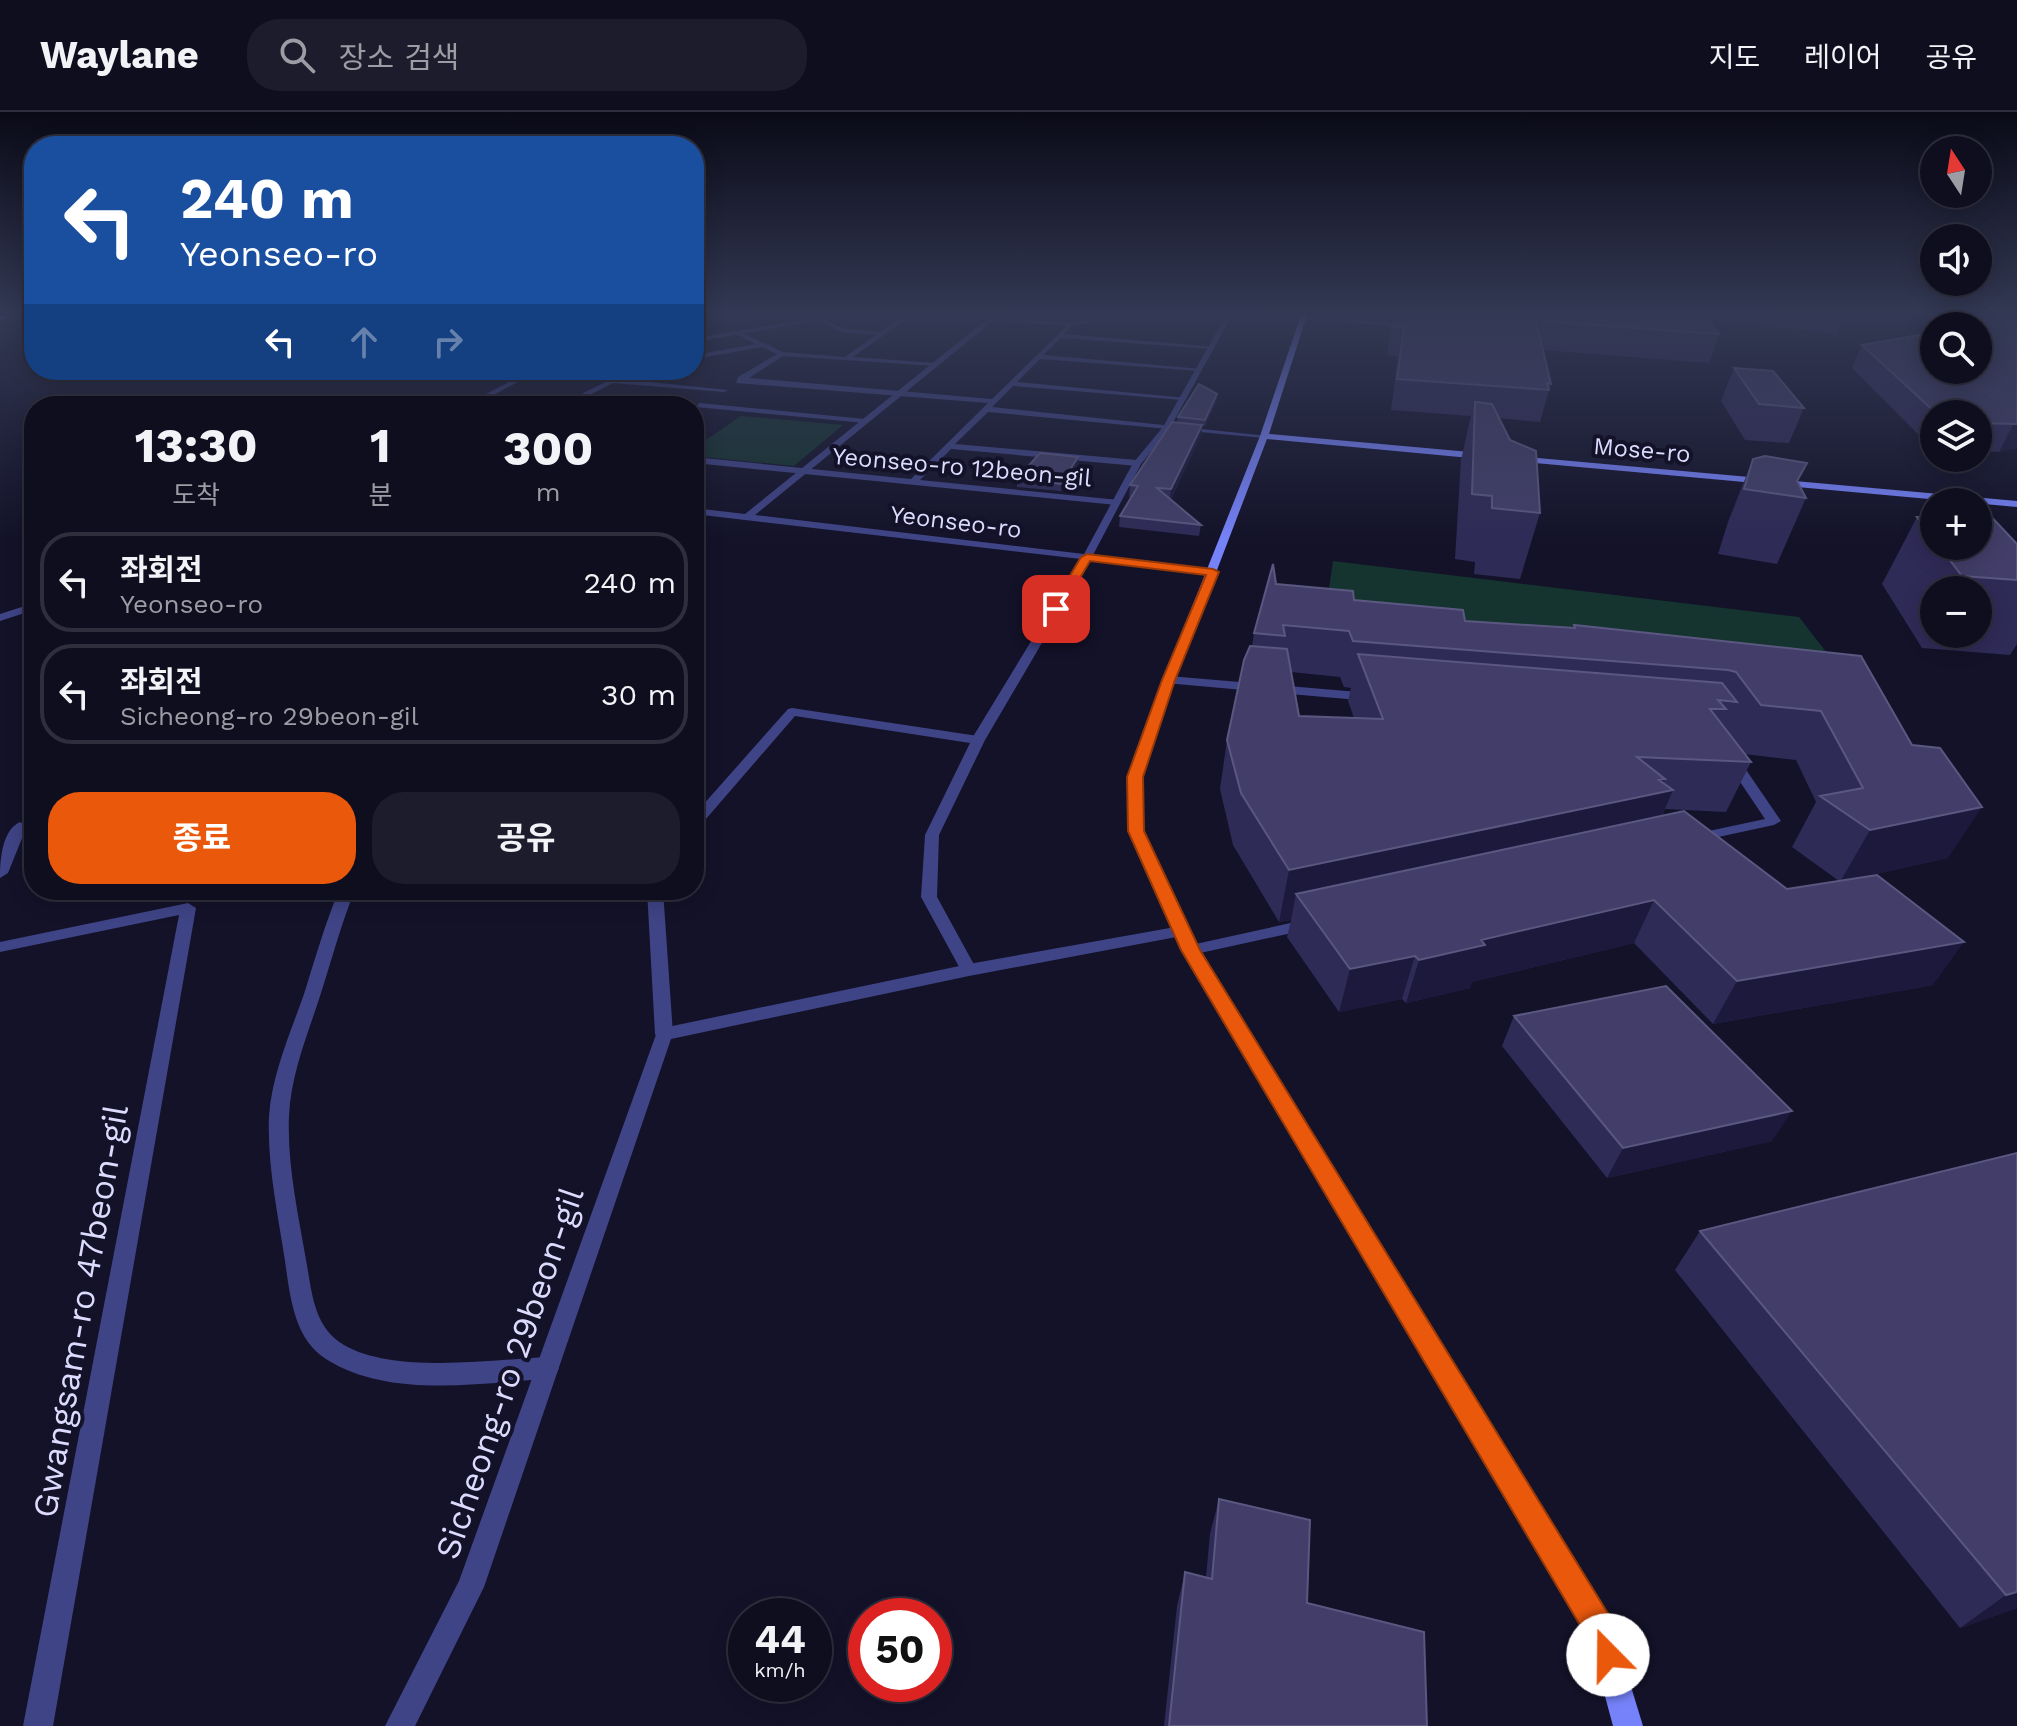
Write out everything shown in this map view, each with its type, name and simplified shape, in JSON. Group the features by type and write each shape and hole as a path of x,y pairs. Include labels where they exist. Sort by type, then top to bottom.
{"main road":[{"path":"1279,390 1135,777 1136,831 1191,950 1601,1631 1628,1726"},
{"path":"1264,436 1492,457"},
{"name":"Mose-ro","path":"1507,458 2017,504"}],"street":[{"path":"704,402 723,390"},
{"path":"880,390 995,401"},
{"path":"913,482 1006,390"},
{"path":"1089,390 1183,398"},
{"path":"969,970 929,897 932,835 978,740 1087,557 1137,463 1166,428 1187,390"},
{"name":"Yeonseo-ro 12beon-gil","path":"747,517 901,392"},
{"name":"Yeonseo-ro 12beon-gil","path":"704,408 865,421"},
{"path":"985,409 1264,436"},
{"path":"948,446 1137,463"},
{"name":"Yeonseo-ro 12beon-gil","path":"704,461 1116,502"},
{"name":"Yeonseo-ro","path":"704,512 1213,572"},
{"path":"0,618 24,610"},
{"path":"1169,680 1389,699"},
{"path":"704,813 792,712 978,740"},
{"path":"1682,841 1774,821 1724,748"},
{"path":"0,873 20,826"},
{"path":"344,900 284,1079 279,1115 281,1171 301,1292 312,1333 335,1353 368,1366 405,1371 465,1372 547,1368"},
{"name":"Sicheong-ro 29beon-gil","path":"400,1726 470,1587 664,1034 656,900"},
{"name":"Gwangsam-ro 47beon-gil","path":"0,947 188,908 38,1726"},
{"path":"1191,950 1329,919"},
{"path":"664,1034 969,970 1181,931"}],"green space":[{"path":"741,416 843,425 794,466 704,457 704,441"},
{"path":"1333,561 1799,617 1865,702 1323,629"}],"building":[{"path":"1195,390 1210,390 1217,394 1205,420 1178,417"},
{"path":"1750,390 1789,390 1804,408 1759,404"},
{"path":"1911,390 2017,390 2017,424 1992,423 1992,400 1922,400"},
{"path":"1475,402 1492,404 1510,440 1536,451 1540,513 1492,508 1492,496 1472,494"},
{"path":"1172,422 1202,425 1171,489 1157,488 1201,525 1120,516 1138,486 1130,485"},
{"path":"1040,453 1078,457 1061,484 1017,479"},
{"path":"1765,456 1807,463 1797,481 1806,498 1744,489 1753,459"},
{"path":"1992,517 2017,544 2017,580 1962,576 1950,560 1992,560"},
{"path":"1273,564 1276,584 1353,591 1354,600 1463,610 1465,621 1575,628 1574,625 1861,656 1912,745 1940,748 1982,807 1870,830 1820,796 1863,788 1821,711 1761,705 1736,672 1728,670 1353,641 1349,631 1283,625 1285,636 1254,633"},
{"path":"1250,646 1287,649 1299,716 1383,719 1358,654 1722,683 1737,702 1718,700 1726,709 1710,709 1751,762 1637,757 1665,779 1659,780 1673,790 1289,870 1241,793 1227,740 1244,660"},
{"path":"1684,811 1787,889 1877,875 1964,942 1737,981 1654,900 1481,940 1485,945 1419,960 1415,956 1350,969 1296,894"},
{"path":"1666,986 1792,1111 1623,1148 1514,1016"},
{"path":"2017,1153 2017,1592 2006,1595 1700,1231"},
{"path":"1219,1499 1310,1520 1307,1603 1424,1632 1427,1726 1169,1726 1185,1572 1212,1579"}],"route":[{"path":"1056,609 1087,557 1213,572 1169,680 1135,777 1136,831 1191,950 1601,1631 1608,1655"}]}
